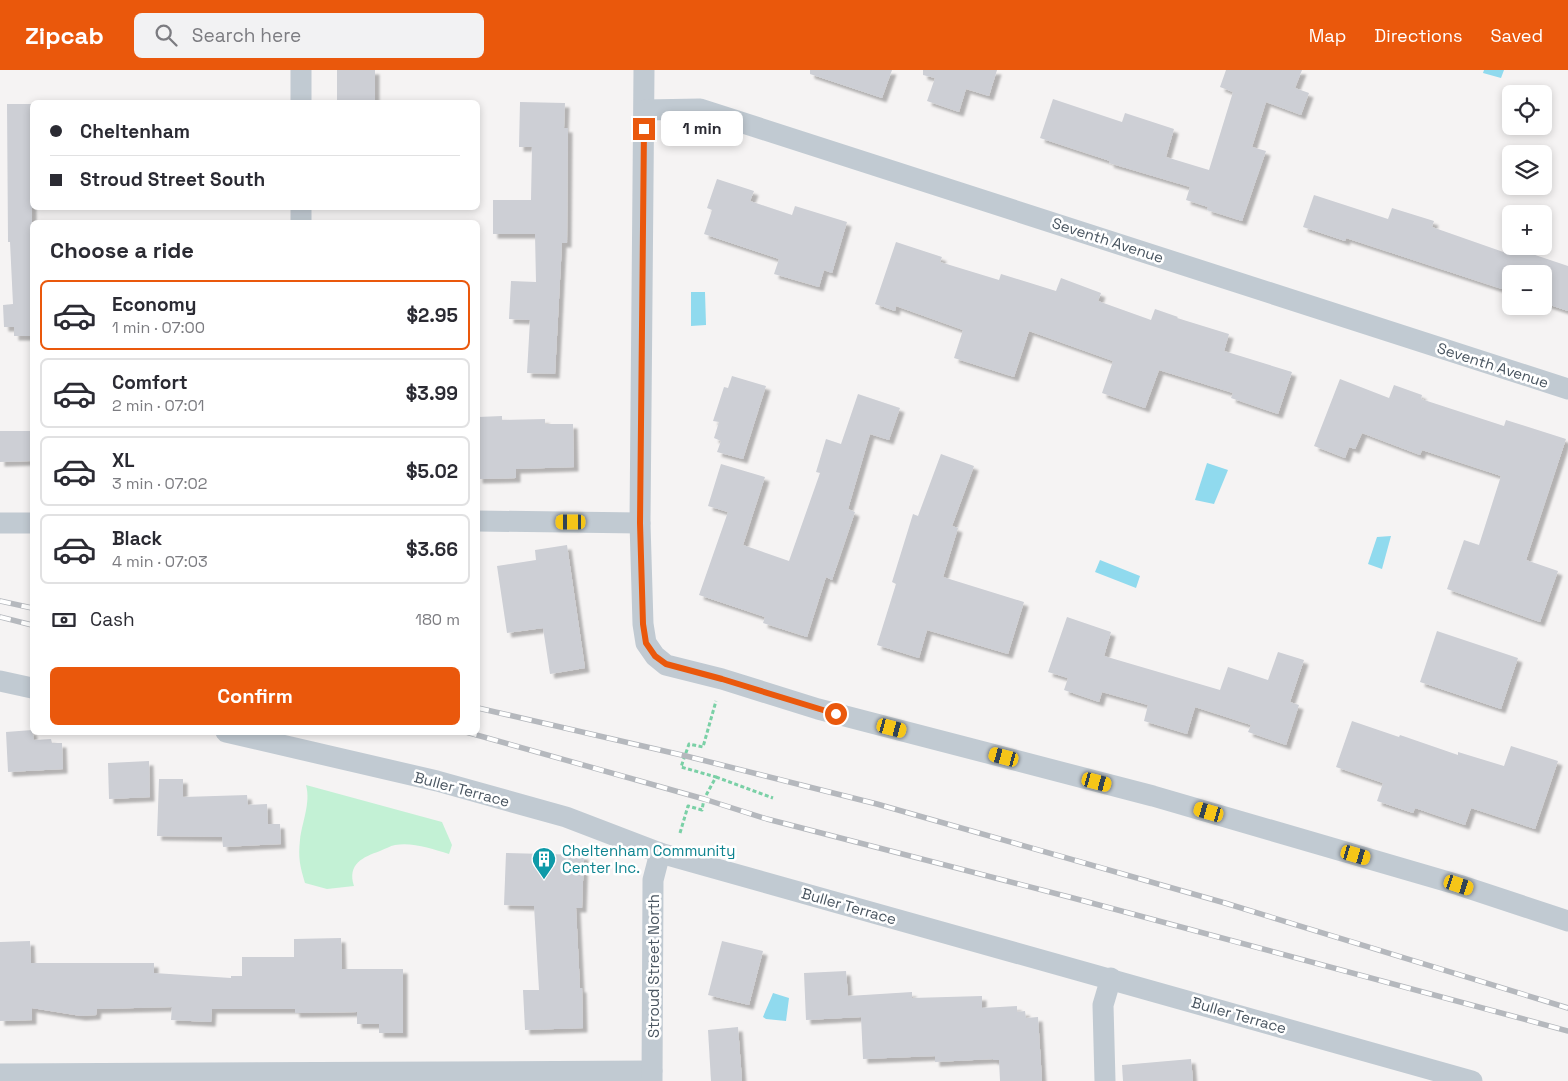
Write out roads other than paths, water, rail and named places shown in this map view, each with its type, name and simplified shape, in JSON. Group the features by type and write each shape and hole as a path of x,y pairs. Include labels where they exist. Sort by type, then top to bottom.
{"street":[{"path":"301,70 301,100"},
{"path":"644,70 640,523 643,624 646,643 655,656 666,664 722,679 818,709 1153,796 1459,885 1568,920"},
{"name":"Seventh Avenue","path":"645,110 700,109 1568,389"},
{"path":"480,522 640,523"},
{"path":"0,523 30,523"},
{"path":"0,681 30,688"},
{"name":"Buller Terrace","path":"239,735 437,781 566,817 660,853 1472,1081"},
{"name":"Stroud Street North","path":"652,1076 653,880 660,853"},
{"path":"1105,1081 1103,1005 1110,978"},
{"path":"0,1074 652,1076"}],"water":[{"path":"1484,70 1504,70 1501,78 1483,73"},
{"path":"691,292 705,292 706,325 691,326"},
{"path":"1207,463 1228,470 1214,504 1195,500"},
{"path":"1391,536 1382,569 1368,564 1377,537"},
{"path":"1100,560 1140,576 1136,588 1095,572"},
{"path":"773,993 789,998 786,1021 763,1017"}],"railway":[{"path":"0,601 30,608"},
{"path":"0,617 30,624"},
{"path":"480,708 686,756 877,804 1225,903 1568,1008"},
{"path":"477,735 704,799 767,819 1073,898 1568,1031"}],"place":[{"name":"Cheltenham Community Center Inc.","path":"544,880"}]}
